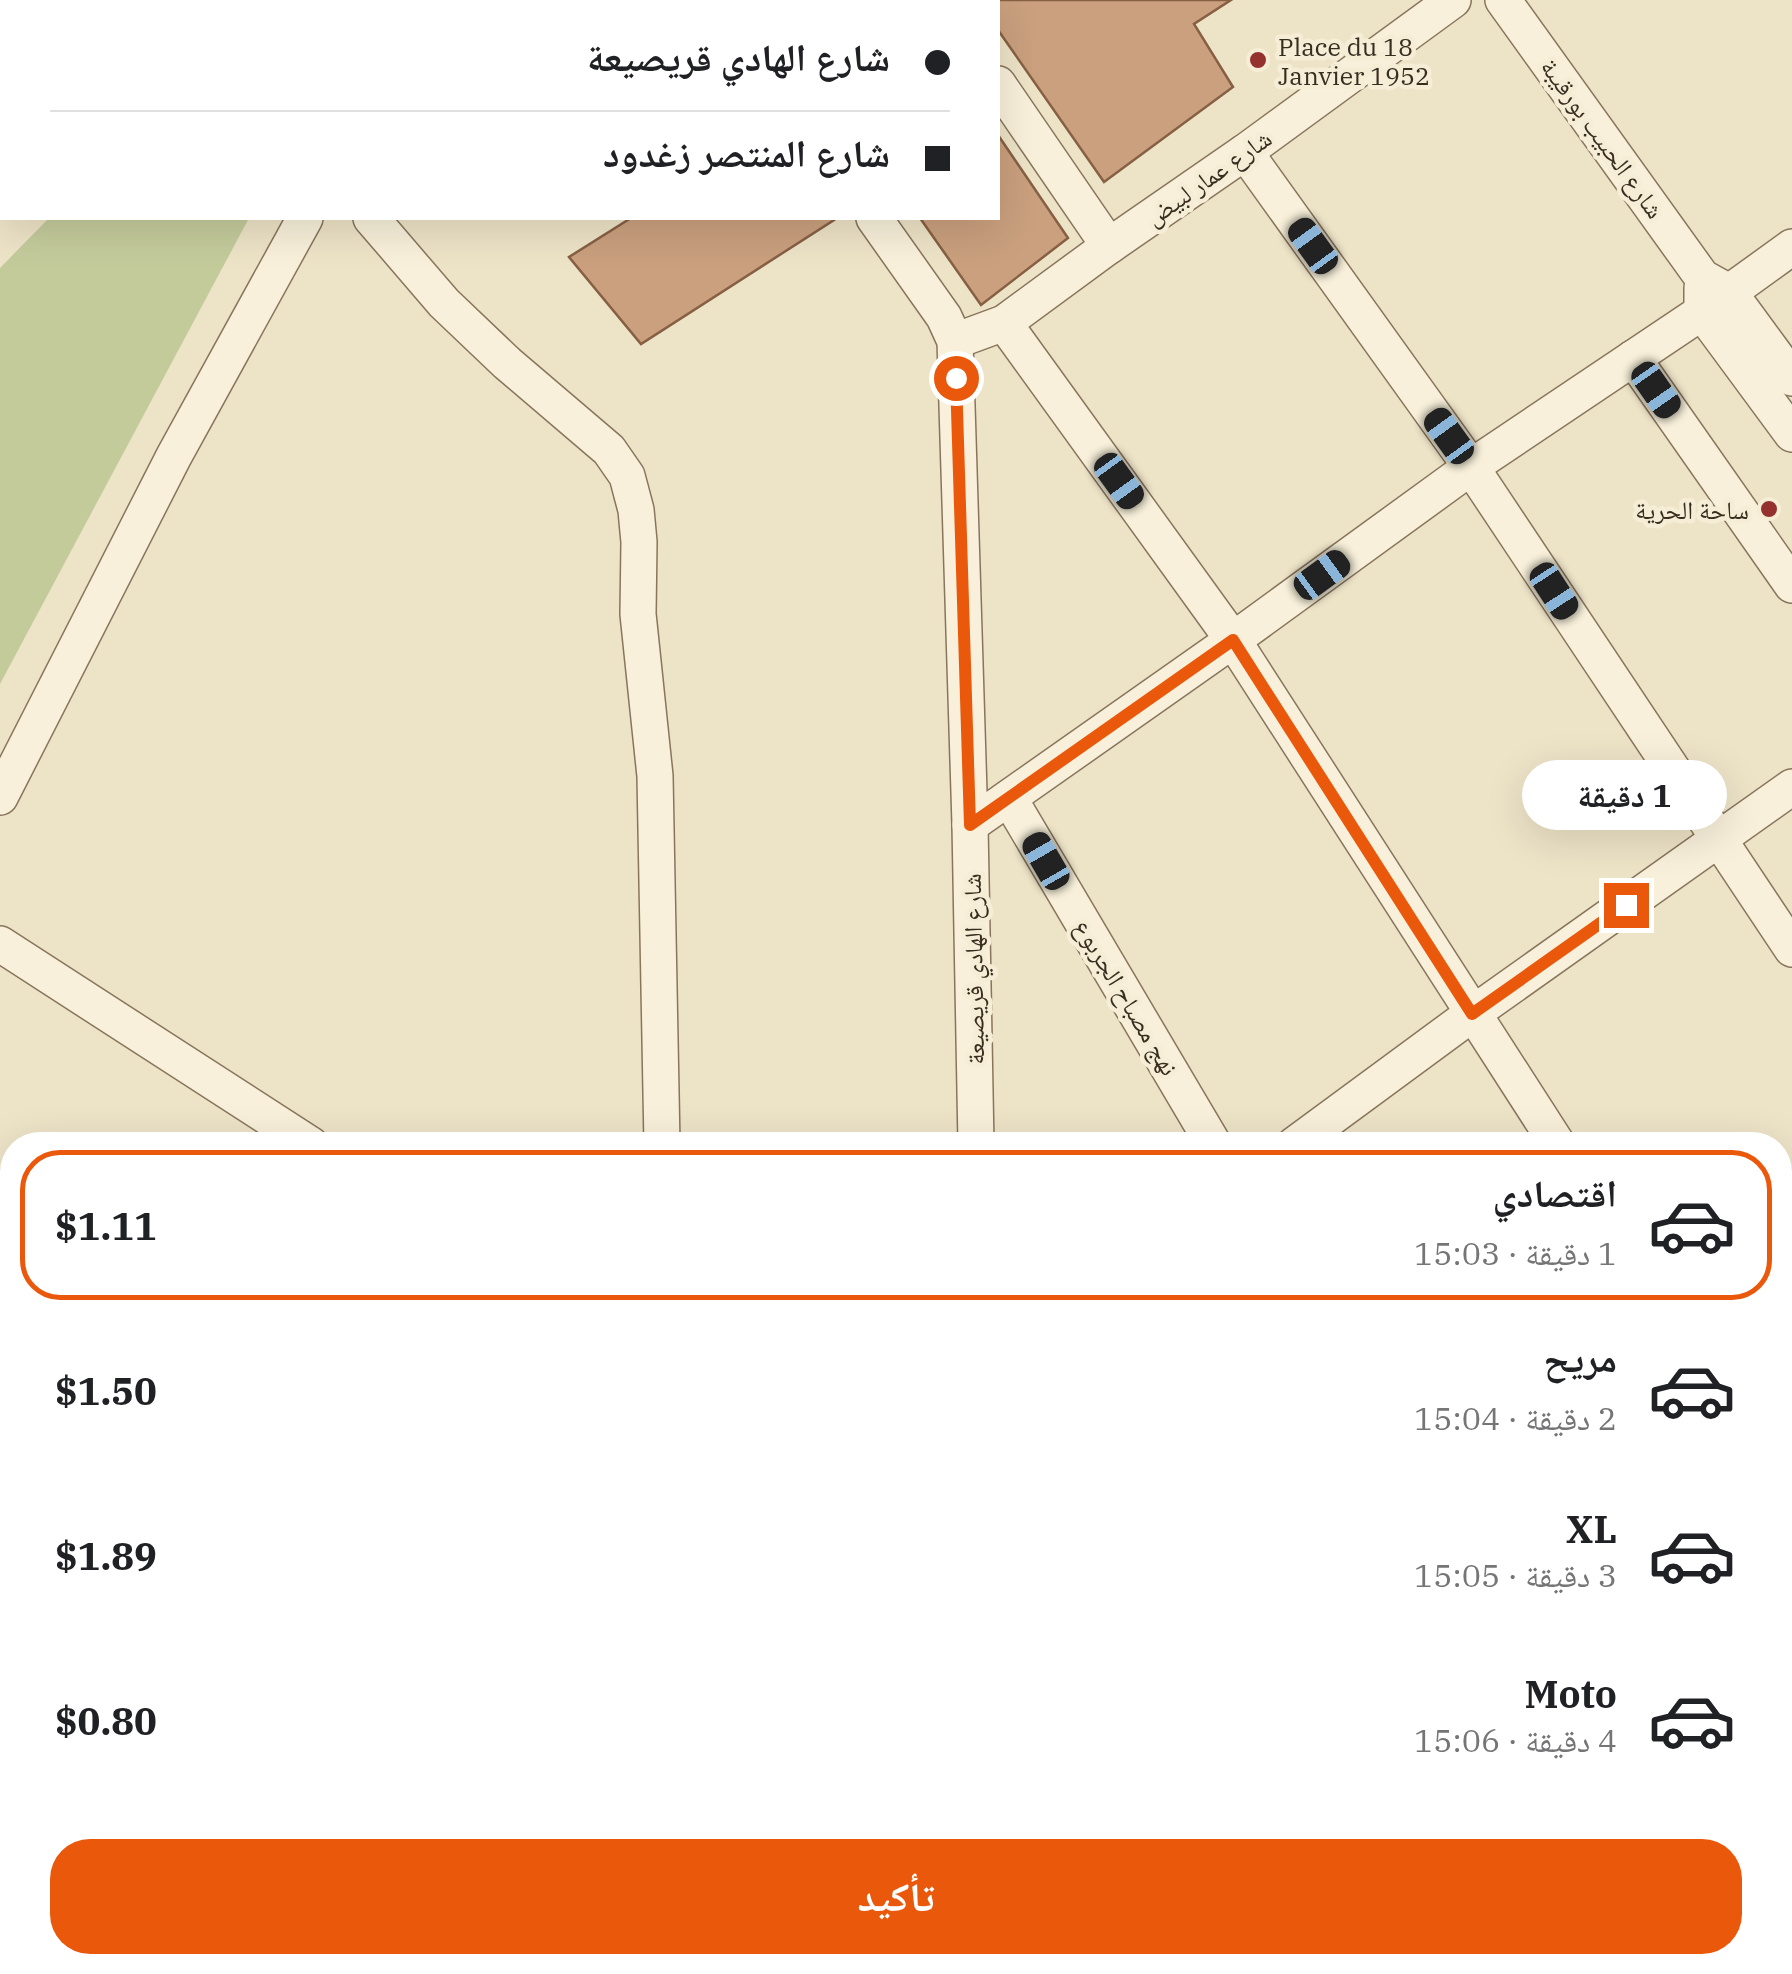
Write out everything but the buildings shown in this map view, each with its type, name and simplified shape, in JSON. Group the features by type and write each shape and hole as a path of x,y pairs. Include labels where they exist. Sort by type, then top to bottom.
{"street":[{"name":"شارع عمار لبيض","path":"955,341 1004,322 1452,0"},
{"name":"شارع الحبيب بورقيبة","path":"1503,0 1711,293 1792,434"},
{"path":"1000,87 1110,246"},
{"path":"1245,152 1472,467 1792,949"},
{"path":"0,797 174,456 304,220"},
{"path":"373,220 444,303 609,450 627,476 639,542 638,614 655,776 662,1132"},
{"name":"شارع الهادي قريصيعة","path":"875,220 944,317 955,341 976,1132"},
{"path":"970,825 1472,467 1633,358 1711,293 1792,248"},
{"name":"شارع الحبيب بورقيبة","path":"1711,293 1792,378"},
{"path":"1004,322 1233,640 1549,1132"},
{"path":"1633,358 1792,586"},
{"path":"1312,1132 1792,788"},
{"name":"نهج مصباح الجربوع","path":"1009,798 1206,1132"},
{"path":"0,944 291,1132"}],"green space":[{"path":"47,220 248,220 0,684 0,268"}],"place":[{"name":"Place du 18 Janvier 1952","path":"1258,60"},
{"name":"ساحة الحرية","path":"1769,509"}],"route":[{"path":"956,378 970,825 1233,640 1472,1014 1626,905"}]}
